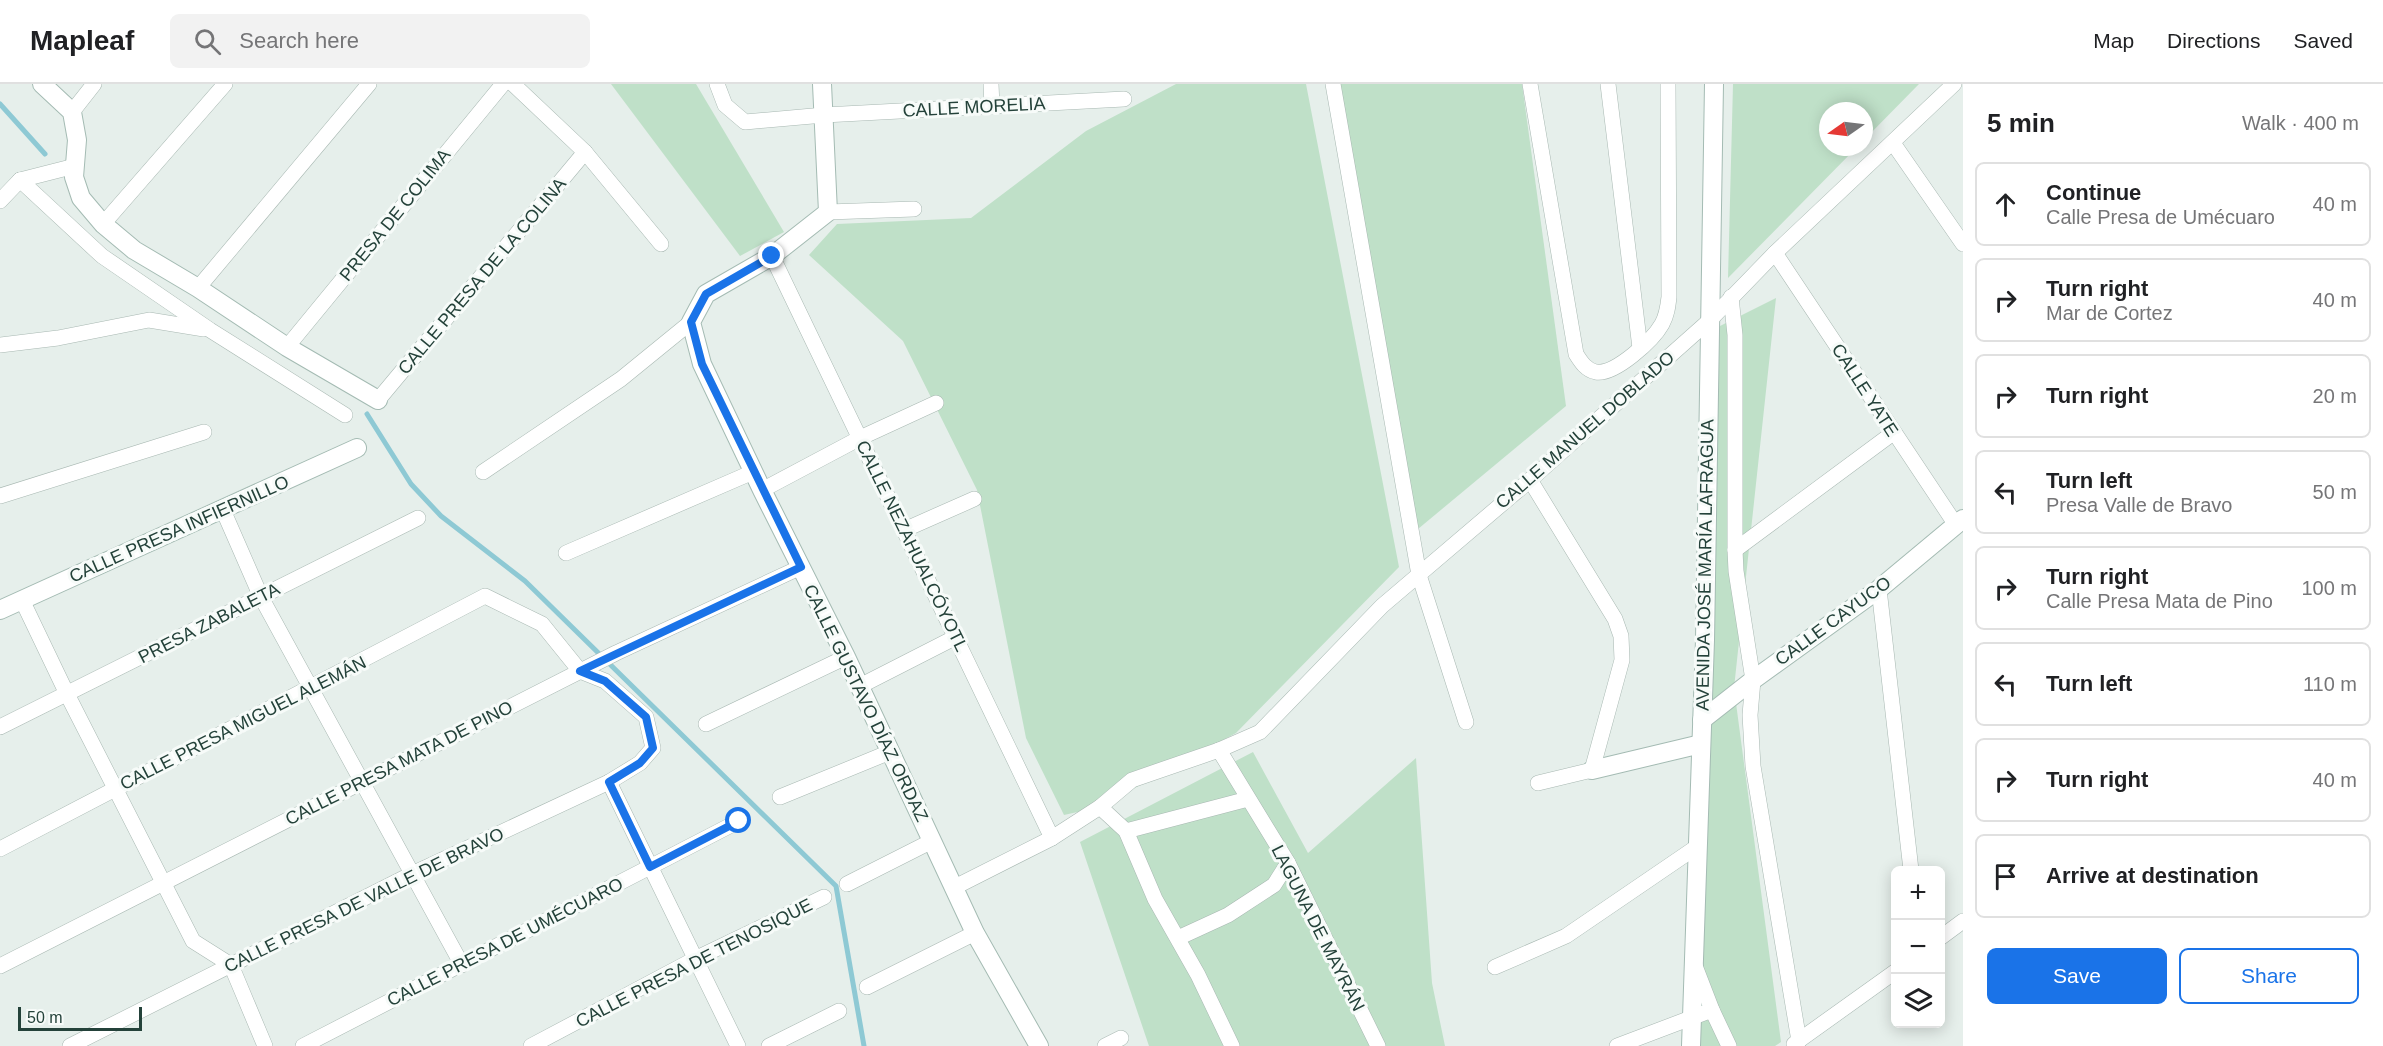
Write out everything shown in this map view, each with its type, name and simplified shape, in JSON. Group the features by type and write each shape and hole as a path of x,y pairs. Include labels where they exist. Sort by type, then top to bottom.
{"street":[{"path":"42,84 72,112 77,140 74,177 81,198 103,224 135,250 198,288 287,347 378,400"},
{"path":"72,112 94,84"},
{"path":"103,224 225,84"},
{"path":"198,288 369,84"},
{"name":"PRESA DE COLIMA","path":"287,347 503,84"},
{"path":"513,84 585,152 661,244"},
{"name":"CALLE MORELIA","path":"717,84 725,105 744,122 824,115 1124,99"},
{"path":"822,84 828,212"},
{"path":"991,84 992,106"},
{"path":"1333,84 1419,575 1466,722"},
{"path":"1530,84 1576,354 1583,366 1596,372 1612,369 1628,359 1660,327 1666,315 1669,297 1668,84"},
{"path":"1608,84 1640,348"},
{"name":"AVENIDA JOSÉ MARÍA LAFRAGUA","path":"1691,1046 1702,720 1714,84"},
{"name":"CALLE MANUEL DOBLADO","path":"953,888 1052,838 1100,807 1132,780 1219,750 1260,732 1382,606 1530,480 1710,320 1775,253 1954,84"},
{"path":"1893,142 1963,244"},
{"name":"CALLE PRESA DE LA COLINA","path":"378,400 585,152"},
{"path":"0,201 20,180 75,166"},
{"path":"20,180 102,256 210,330 345,415"},
{"path":"483,472 621,379 691,322 706,294 772,256 828,212 914,209"},
{"name":"CALLE YATE","path":"1775,253 1893,433 1959,522"},
{"name":"CALLE NEZAHUALCÓYOTL","path":"772,256 1052,838"},
{"name":"AVENIDA JOSÉ MARÍA LAFRAGUA","path":"1731,297 1735,335 1736,571 1753,680 1750,715 1753,766 1795,1044"},
{"path":"0,345 58,338 149,320 210,330"},
{"name":"CALLE GUSTAVO DÍAZ ORDAZ","path":"691,322 702,364 753,472 860,686 975,933 1038,1046"},
{"path":"1628,359 1640,382"},
{"path":"762,490 860,438 936,404"},
{"path":"0,496 204,432"},
{"path":"1736,550 1893,433"},
{"name":"CALLE PRESA INFIERNILLO","path":"0,610 357,448"},
{"path":"566,553 753,472"},
{"path":"1530,480 1615,619 1621,636 1622,660 1592,770"},
{"path":"904,530 974,499"},
{"path":"223,510 261,597 462,965"},
{"name":"PRESA ZABALETA","path":"0,728 418,518"},
{"name":"CALLE CAYUCO","path":"1702,720 1753,680 1879,589 1959,522"},
{"name":"CALLE PRESA MATA DE PINO","path":"0,966 616,652 801,567"},
{"path":"1879,589 1911,866"},
{"name":"CALLE PRESA MIGUEL ALEMÁN","path":"0,849 485,596 542,624 587,668"},
{"path":"22,600 67,694 193,941 231,965 265,1046"},
{"path":"860,686 956,637"},
{"path":"706,724 846,657"},
{"name":"CALLE PRESA DE VALLE DE BRAVO","path":"70,1046 412,874 609,782 640,763 653,748 646,717 587,668"},
{"path":"1538,783 1701,744"},
{"name":"LAGUNA DE MAYRÁN","path":"1219,750 1288,863 1378,1046"},
{"path":"780,797 890,752"},
{"path":"609,782 738,1046"},
{"path":"1126,831 1248,800"},
{"path":"1100,807 1126,831 1155,899 1198,975 1232,1046"},
{"name":"CALLE PRESA DE UMÉCUARO","path":"303,1046 739,821"},
{"path":"847,884 932,841"},
{"path":"1495,967 1566,936 1698,846"},
{"path":"1178,938 1228,915 1274,885 1288,863"},
{"name":"CALLE PRESA DE TENOSIQUE","path":"531,1046 695,959 824,897"},
{"path":"1945,936 1962,927"},
{"path":"867,987 975,933"},
{"path":"1694,963 1712,1010 1730,1046"},
{"path":"1795,1044 1892,974"},
{"path":"1617,1046 1712,1010"},
{"path":"769,1046 839,1011"},
{"path":"1105,1046 1121,1038"}],"green space":[{"path":"611,84 696,84 784,232 740,256"},
{"path":"1176,84 1306,84 1399,567 1236,733 1100,807 1064,815 1026,738 977,490 903,341 809,255 837,224 971,218 1086,131"},
{"path":"1340,84 1522,84 1566,406 1418,529"},
{"path":"1733,84 1919,84 1873,131 1873,102 1819,102 1819,156 1848,156 1728,278"},
{"path":"1776,298 1734,688 1781,1042 1775,1046 1700,1046 1714,329"},
{"path":"1253,752 1308,853 1416,758 1432,983 1445,1046 1149,1046 1080,842"}],"waterway":[{"path":"0,104 45,154"},
{"path":"367,414 411,484 441,516 525,581 836,886 864,1046"}],"route":[{"path":"739,821 650,867 609,782 640,763 653,748 652,735 646,717 605,681 580,671 616,652 801,567 702,364 691,322 706,294 772,256"}]}
